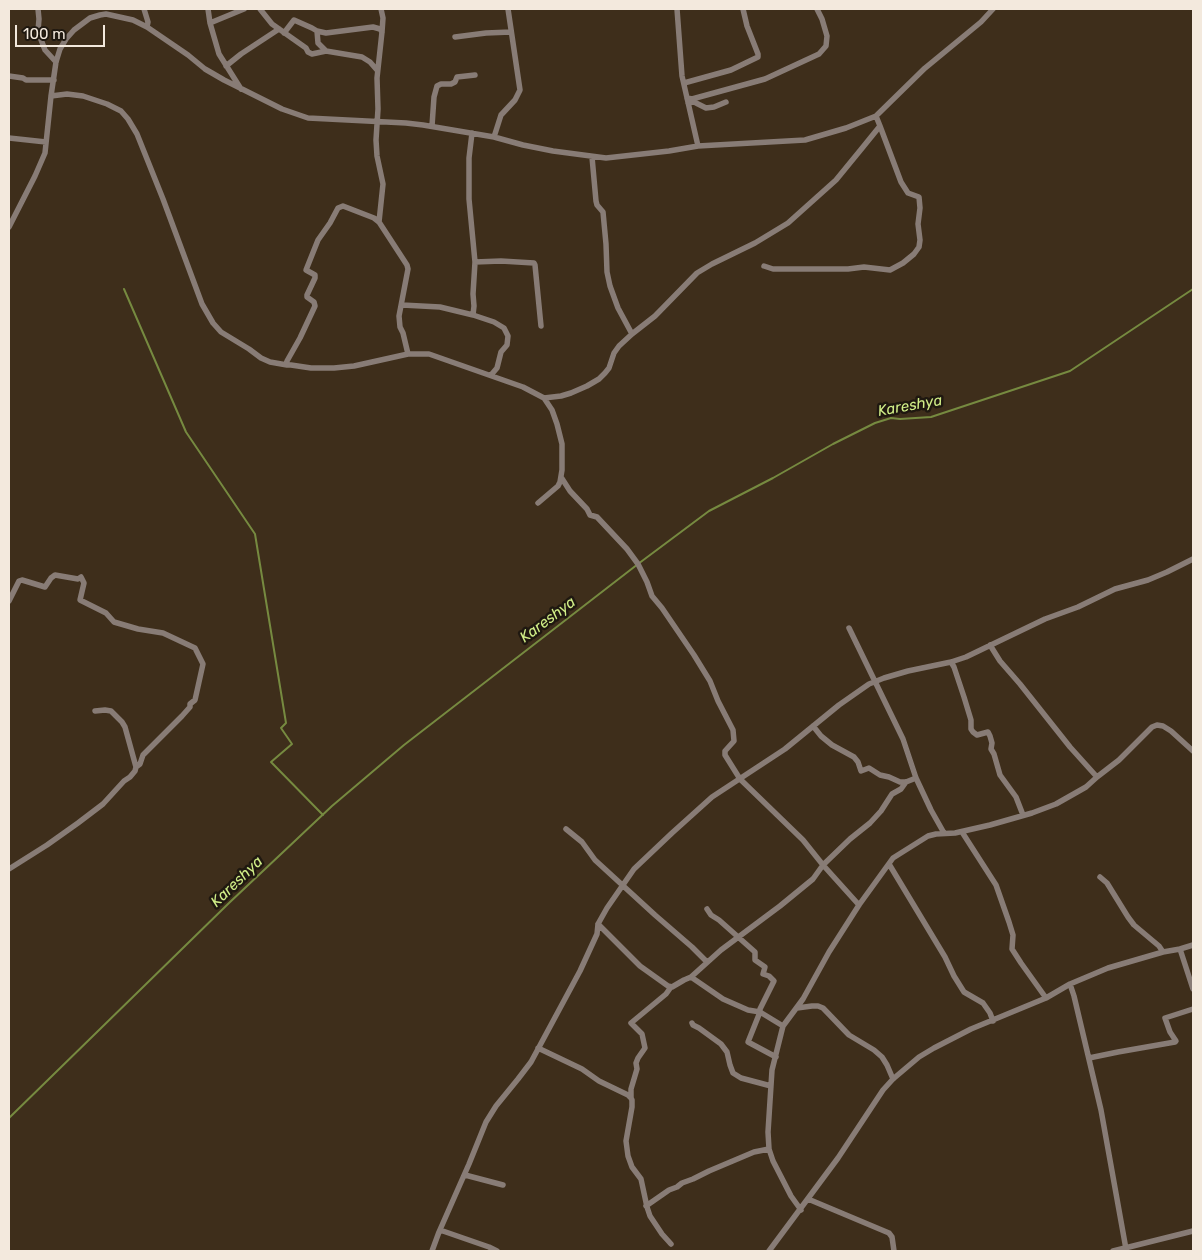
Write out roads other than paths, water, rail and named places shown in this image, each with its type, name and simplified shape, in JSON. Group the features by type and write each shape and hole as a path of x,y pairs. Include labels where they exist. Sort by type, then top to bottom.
{"street":[{"path":"38,9 38,31 40,37 45,50 56,62"},
{"path":"144,9 148,22 147,27"},
{"path":"208,9 219,54 242,90"},
{"path":"260,9 272,24 306,48 308,52 312,54 326,51 362,57 377,70"},
{"path":"379,222 383,184 377,156 376,140 378,122 377,70 382,32 382,9"},
{"path":"494,137 501,115 515,100 520,90 508,9"},
{"path":"677,9 679,22 678,40 684,83 698,146"},
{"path":"684,83 731,70 758,56 743,9"},
{"path":"687,101 765,79 819,54 826,46 827,36 822,18 817,9"},
{"path":"9,227 45,153 51,96 60,49 74,30 90,18 106,14 133,20 147,27 205,69 242,90 282,109 308,118 432,126 494,137 523,145 606,158 669,152 698,146 805,140 846,128 876,116 925,68 981,22 993,9"},
{"path":"210,23 240,10"},
{"path":"226,66 241,54 281,31 294,20 320,32 373,27 380,29 382,32"},
{"path":"317,31 318,43 326,51"},
{"path":"455,37 511,32"},
{"path":"432,126 434,97 437,86 451,84 455,82 457,77 476,75"},
{"path":"9,76 26,80 54,80"},
{"path":"51,96 67,94 83,96 121,111 128,119 137,134 202,304 221,332 249,348 261,358 270,362 287,365 334,368 354,366 408,354 429,354 523,387 544,398 552,410 562,444 561,477 558,486 538,503"},
{"path":"687,101 706,108 726,102"},
{"path":"764,266 773,269 848,269 864,267 890,270 914,254 919,247 920,240 918,224 919,197 908,193 901,182 876,116"},
{"path":"544,398 570,393 587,386 599,378 609,368 614,353 632,334 655,316 697,273 755,243 788,223 836,180 880,126"},
{"path":"472,133 468,199 475,262 473,315"},
{"path":"9,138 46,142"},
{"path":"592,157 596,201 603,212 607,272 610,286 618,308 632,334"},
{"path":"287,365 287,361 315,306 314,302 307,297 315,275 306,270 306,267 318,240 338,208 343,206 374,218 379,222 407,265 408,269 399,320 408,354"},
{"path":"475,262 534,263 541,326"},
{"path":"402,306 440,308 473,315 494,322 504,328 508,336 506,345 501,352 497,368 490,375"},
{"path":"561,477 590,515 597,517 627,549 638,564 652,596 694,654 710,681 733,730 734,740 725,751 740,779 803,840 859,904"},
{"path":"432,1251 490,1114 531,1062 580,971 597,934 598,924 607,908 634,869 672,833 712,797 785,750 839,705 875,681 966,657 1045,619 1078,607 1115,589 1148,580 1168,572 1193,559"},
{"path":"9,601 19,581 22,580 45,587 55,575 78,579 81,577 84,584 80,600 106,613 114,622 138,629 163,633 195,648 203,664 195,700 190,704 190,708 144,755 130,777 103,804 47,845 9,869"},
{"path":"849,628 903,738 916,778 944,833"},
{"path":"990,645 1000,661 1070,748 1097,777"},
{"path":"951,662 971,720 971,729 977,734 988,732 992,743 991,749 1000,775 1016,797 1023,815"},
{"path":"95,710 109,710 122,722 128,732 136,767"},
{"path":"801,1210 791,1196 773,1162 769,1149 768,1132 772,1070 783,1026 803,999 859,904 893,858 928,836 962,832 990,825 1032,813 1063,800 1086,787 1120,760 1152,727 1157,725 1171,731 1193,752"},
{"path":"813,726 832,745 854,757 861,770 869,768 880,775 900,782 916,778"},
{"path":"671,1244 650,1216 646,1206 641,1179 632,1167 628,1156 626,1141 632,1107 631,1089 636,1063 645,1048 642,1034 630,1023 666,994 671,987 691,977 738,937 813,879 823,865 870,823 881,811 892,794 906,782"},
{"path":"566,829 582,842 595,860 707,962"},
{"path":"962,832 996,885 1013,935 1012,949 1046,998"},
{"path":"889,864 964,992 983,1002 993,1021"},
{"path":"1100,876 1134,925 1164,952"},
{"path":"707,909 755,952 755,960 765,967 763,974 774,981 766,994 748,1042 776,1057"},
{"path":"598,924 640,966 671,987"},
{"path":"770,1251 838,1158 883,1090 919,1057 971,1029 1046,998 1070,984 1108,968 1193,945"},
{"path":"1180,949 1193,989"},
{"path":"691,977 723,999 748,1010 760,1012 783,1026"},
{"path":"1070,984 1101,1110 1126,1248"},
{"path":"797,1008 812,1006 823,1008 849,1035 882,1057 893,1079"},
{"path":"1089,1058 1175,1042 1165,1018 1193,1009"},
{"path":"692,1024 721,1044 727,1052 733,1073 741,1078 771,1086"},
{"path":"538,1048 582,1069 599,1081 631,1098"},
{"path":"646,1206 682,1183 754,1152 769,1149"},
{"path":"465,1175 503,1185"},
{"path":"808,1199 889,1233 892,1237 894,1251"},
{"path":"440,1230 497,1251"},
{"path":"1113,1251 1193,1231"}],"waterway":[{"path":"124,289 186,432 255,534 286,723 281,728 292,744 271,762 323,815"},
{"name":"Kareshya","path":"9,1118 229,903 332,806 404,745 709,511 875,423 891,418 931,417 1070,371 1193,289"}]}
